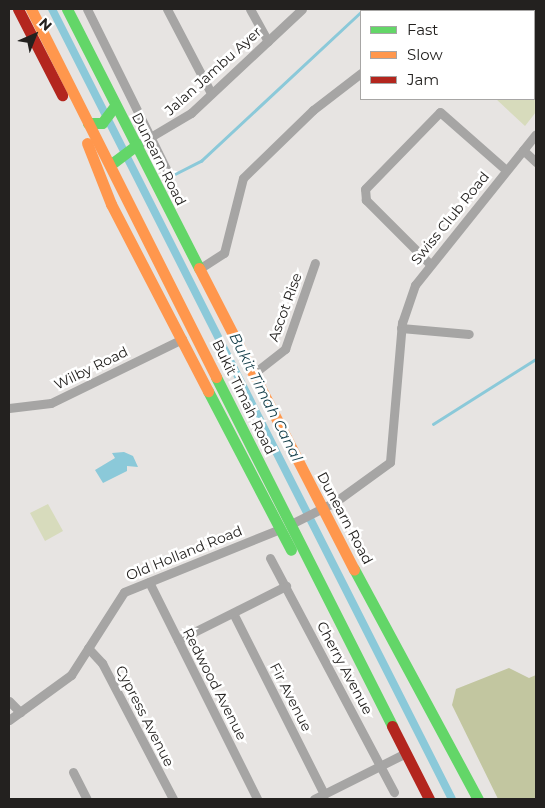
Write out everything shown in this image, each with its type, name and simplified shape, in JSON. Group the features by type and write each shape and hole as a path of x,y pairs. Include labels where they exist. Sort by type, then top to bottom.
{"highway":[{"path":"18,9 84,135 111,204 182,338 290,525"},
{"name":"Bukit Timah Road","path":"31,9 154,249 290,525 429,799"},
{"name":"Dunearn Road","path":"67,9 253,374 319,510 478,799"},
{"path":"88,123 102,123 115,106"},
{"path":"110,165 137,145"},
{"path":"145,268 154,249"}],"street":[{"name":"Dunearn Road","path":"87,9 166,169"},
{"path":"167,9 211,93"},
{"path":"250,9 268,41"},
{"name":"Jalan Jambu Ayer","path":"137,145 174,126 302,9"},
{"path":"199,269 224,253 243,178 313,110 360,74"},
{"path":"430,264 366,200 365,189 440,112 506,170"},
{"name":"Swiss Club Road","path":"319,510 390,462 401,328 414,285 536,134"},
{"path":"523,150 536,162"},
{"name":"Ascot Rise","path":"253,374 285,349 315,263"},
{"path":"401,328 470,334"},
{"name":"Wilby Road","path":"9,408 51,404 182,338"},
{"name":"Old Holland Road","path":"9,720 69,676 88,648 115,601 148,582 290,525 319,510"},
{"name":"Cherry Avenue","path":"270,558 394,792"},
{"name":"Redwood Avenue","path":"148,582 257,799"},
{"path":"178,640 286,586"},
{"name":"Fir Avenue","path":"233,613 324,794"},
{"name":"Cypress Avenue","path":"88,648 102,663 173,799"},
{"path":"9,701 20,712"},
{"path":"314,799 406,753"},
{"path":"73,772 87,799"}],"green space":[{"path":"536,9 536,112 525,126 497,100 535,100 535,10 532,10"},
{"path":"48,504 63,531 45,541 30,513"},
{"path":"509,668 529,678 536,675 536,799 498,799 452,705 456,689"}],"water":[{"path":"124,452 133,456 138,467 127,466 127,471 103,483 95,470 115,458 112,453"}],"waterway":[{"name":"Bukit Timah Canal","path":"52,9 452,799"},
{"path":"171,176 201,161 360,13"},
{"path":"433,424 536,359"}],"traffic: fast":[{"path":"67,9 199,268"},
{"path":"88,123 102,123 115,106"},
{"path":"110,165 137,145"},
{"path":"216,377 392,726"},
{"path":"208,391 291,550"},
{"path":"354,569 478,799"}],"traffic: slow":[{"path":"31,9 216,377"},
{"path":"87,143 111,204 208,391"},
{"path":"199,268 354,569"}],"traffic: jam":[{"path":"18,9 62,95"},
{"path":"392,726 429,799"}]}
